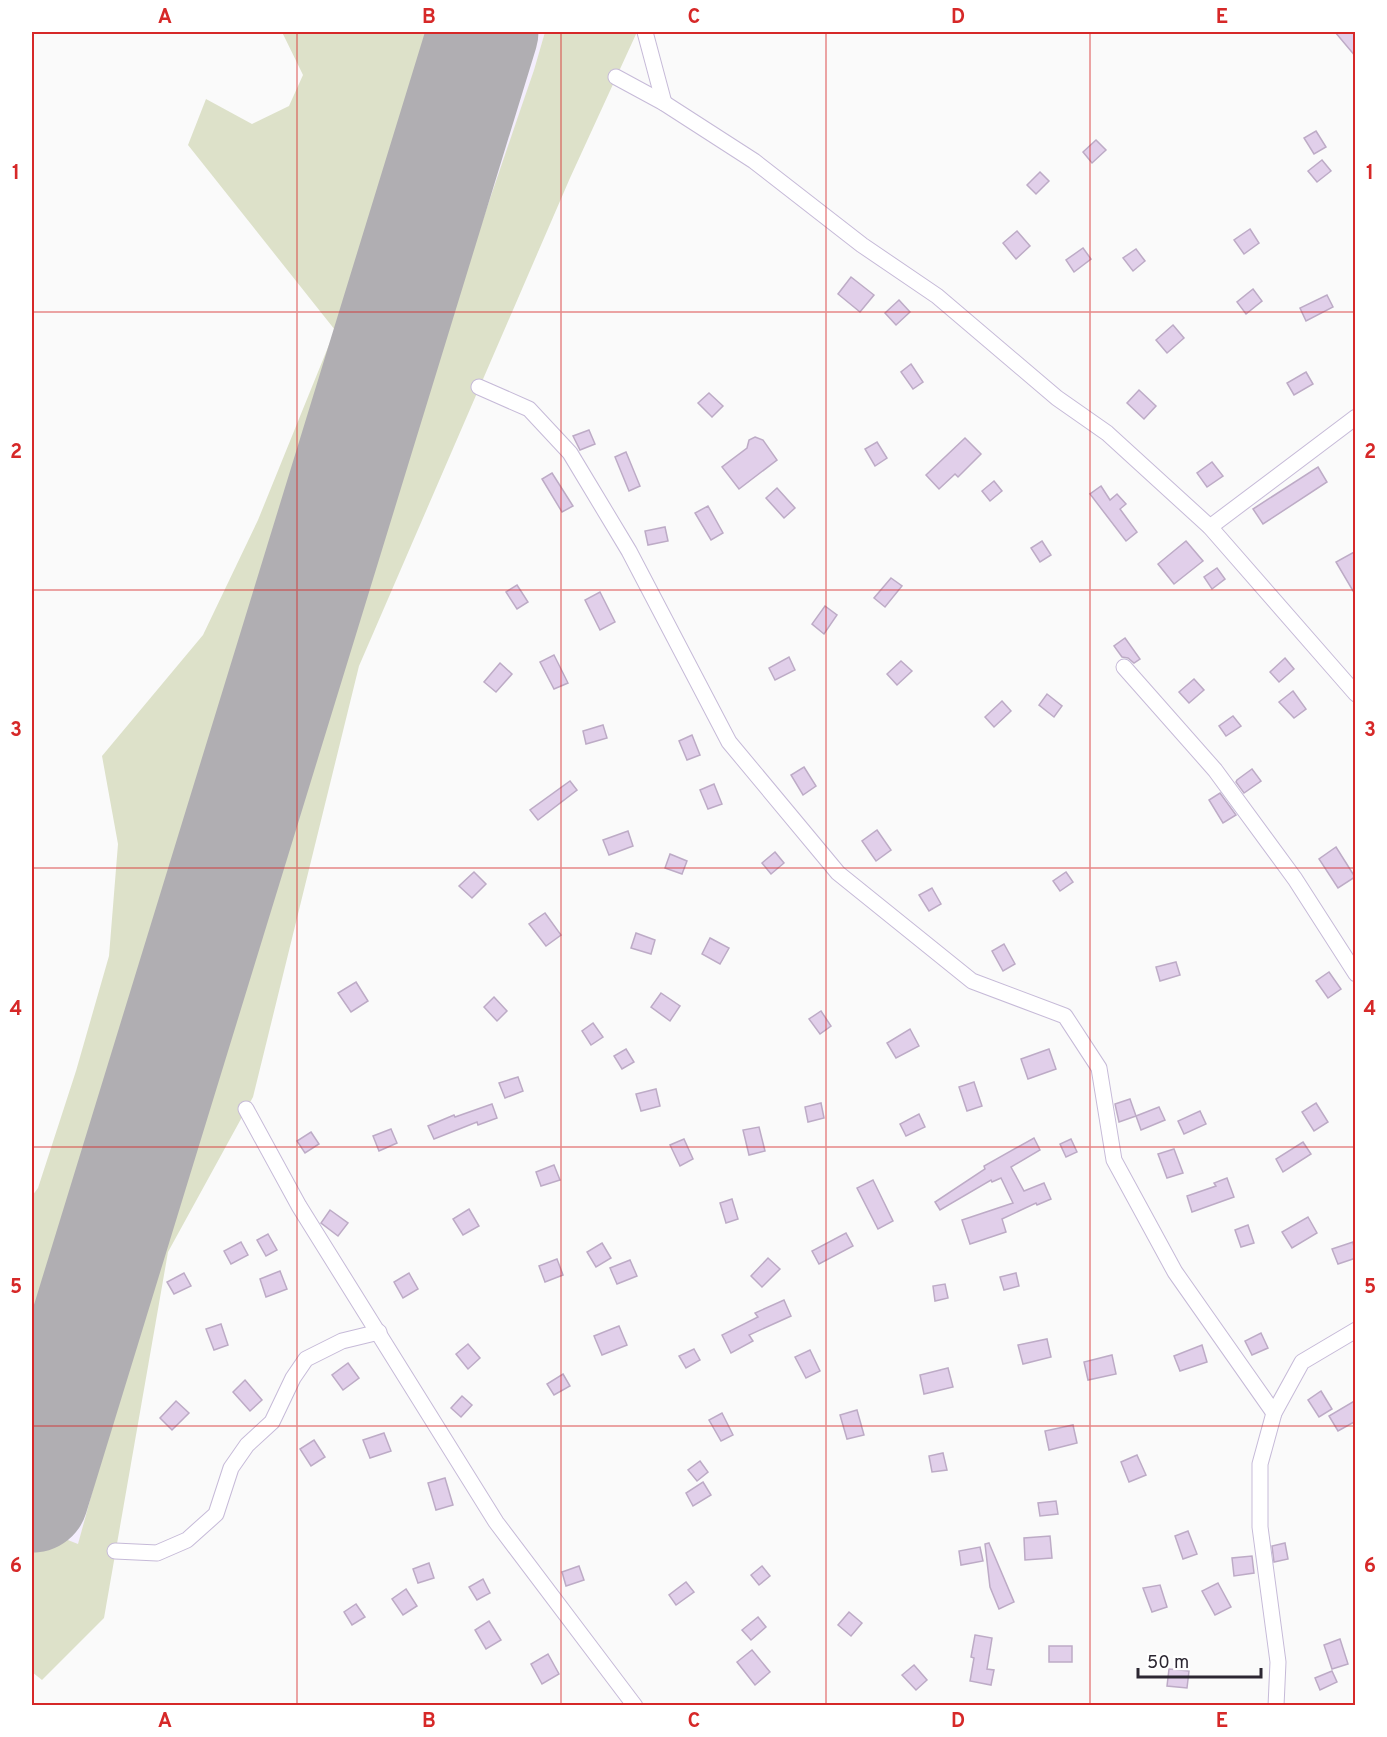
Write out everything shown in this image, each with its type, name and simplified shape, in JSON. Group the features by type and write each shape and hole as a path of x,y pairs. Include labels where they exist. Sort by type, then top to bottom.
{"street":[{"path":"645,32 664,102"},
{"path":"616,76 664,102 754,161 862,245 937,296 1057,398 1107,433 1210,527 1356,694"},
{"path":"479,387 529,409 570,453 629,551 729,742 838,873 972,981 1065,1016 1099,1068 1114,1160 1175,1272 1274,1413"},
{"path":"1210,527 1356,417"},
{"path":"1124,667 1215,770 1294,879 1356,974"},
{"path":"246,1109 299,1206 496,1522 634,1706"},
{"path":"1276,1706 1278,1662 1260,1527 1260,1464 1274,1413 1302,1362 1356,1330"},
{"path":"116,1551 157,1553 187,1540 216,1514 231,1468 247,1445 272,1422 293,1378 306,1359 342,1341 379,1332"}],"shaded area":[{"path":"459,32 545,32 313,736 189,1142 78,1545 32,1526 32,1393 150,995 299,518"}],"green space":[{"path":"282,32 459,32 299,518 150,995 32,1393 32,1196 38,1188 76,1071 109,956 118,844 102,756 203,635 258,520 335,330 188,145 206,99 252,124 289,106 303,75"},
{"path":"545,32 637,32 570,178 359,666 253,1097 168,1252 104,1618 42,1680 32,1672 32,1526 78,1544 146,1291 270,871 399,470"}],"building":[{"path":"1335,32 1356,32 1356,57"},
{"path":"1316,131 1326,147 1314,154 1304,138"},
{"path":"1096,140 1106,150 1092,163 1083,152"},
{"path":"1322,160 1331,171 1317,182 1308,171"},
{"path":"1040,172 1049,181 1036,194 1027,185"},
{"path":"1250,229 1259,243 1244,254 1234,240"},
{"path":"1017,231 1030,246 1016,259 1003,243"},
{"path":"1083,248 1091,259 1074,272 1066,260"},
{"path":"1136,249 1145,261 1133,271 1123,258"},
{"path":"851,277 874,295 860,312 838,294"},
{"path":"1253,289 1262,301 1246,314 1237,302"},
{"path":"1327,295 1333,307 1306,321 1300,308"},
{"path":"899,300 910,312 896,325 885,313"},
{"path":"1173,325 1184,338 1167,353 1156,340"},
{"path":"911,364 923,382 913,389 901,372"},
{"path":"1306,372 1313,384 1294,395 1287,383"},
{"path":"1139,390 1156,406 1144,419 1127,403"},
{"path":"709,393 723,406 712,417 698,403"},
{"path":"589,430 595,444 580,450 573,436"},
{"path":"755,437 763,440 777,460 739,489 722,467 747,448 749,440"},
{"path":"965,438 981,454 958,477 955,474 939,489 926,475"},
{"path":"877,442 887,458 875,466 865,449"},
{"path":"626,452 640,486 629,491 615,457"},
{"path":"1212,462 1223,476 1207,487 1197,473"},
{"path":"1318,467 1327,482 1263,524 1253,509"},
{"path":"552,473 573,506 562,512 542,479"},
{"path":"994,481 1002,491 990,501 982,491"},
{"path":"1101,486 1110,500 1117,494 1126,504 1120,509 1137,532 1126,541 1090,494"},
{"path":"777,488 795,508 784,518 766,498"},
{"path":"708,506 723,533 711,540 695,513"},
{"path":"665,527 668,541 648,545 645,531"},
{"path":"1042,541 1051,555 1040,562 1031,548"},
{"path":"1186,541 1203,561 1174,584 1158,564"},
{"path":"1356,551 1356,596 1336,562"},
{"path":"1217,568 1225,579 1212,589 1204,577"},
{"path":"891,578 902,586 885,607 874,598"},
{"path":"517,585 528,602 517,609 506,592"},
{"path":"600,592 615,622 600,630 585,600"},
{"path":"825,606 837,615 824,634 812,624"},
{"path":"1125,638 1140,659 1134,663 1122,657 1114,646"},
{"path":"554,655 568,683 554,689 540,662"},
{"path":"789,657 795,670 775,680 769,668"},
{"path":"1285,658 1294,669 1279,682 1270,672"},
{"path":"901,661 912,671 897,685 887,674"},
{"path":"500,663 512,674 496,692 484,682"},
{"path":"1194,679 1204,690 1189,703 1179,692"},
{"path":"1293,691 1306,709 1294,718 1279,702"},
{"path":"1047,694 1062,706 1054,717 1039,705"},
{"path":"1002,701 1011,711 994,727 985,717"},
{"path":"1233,716 1241,726 1226,736 1219,726"},
{"path":"603,725 607,738 586,744 583,731"},
{"path":"692,735 700,755 687,760 679,741"},
{"path":"804,767 816,786 803,795 791,775"},
{"path":"1252,769 1261,781 1244,793 1236,782"},
{"path":"570,781 577,790 538,820 530,810"},
{"path":"714,784 722,804 708,809 700,790"},
{"path":"1220,793 1236,815 1223,823 1209,800"},
{"path":"877,830 891,850 876,861 862,841"},
{"path":"628,831 633,846 609,855 603,840"},
{"path":"1336,847 1355,877 1338,888 1319,859"},
{"path":"775,852 784,863 771,874 762,863"},
{"path":"670,854 687,861 682,874 665,868"},
{"path":"474,872 486,884 472,898 459,886"},
{"path":"1066,872 1073,882 1060,891 1053,881"},
{"path":"932,888 941,904 929,911 919,895"},
{"path":"545,913 561,935 546,946 529,924"},
{"path":"636,933 655,940 651,954 631,948"},
{"path":"710,938 729,948 720,964 702,954"},
{"path":"1004,944 1015,964 1003,971 992,951"},
{"path":"1176,962 1180,975 1160,981 1156,967"},
{"path":"1329,972 1341,989 1328,998 1316,981"},
{"path":"356,982 368,1001 351,1012 338,993"},
{"path":"661,993 680,1006 670,1021 651,1007"},
{"path":"494,997 507,1011 497,1021 484,1007"},
{"path":"821,1011 831,1026 820,1034 809,1019"},
{"path":"593,1023 603,1037 591,1045 582,1031"},
{"path":"910,1029 919,1046 896,1058 887,1043"},
{"path":"626,1049 634,1062 622,1069 614,1056"},
{"path":"1049,1049 1056,1069 1028,1079 1021,1059"},
{"path":"518,1077 523,1091 505,1098 499,1083"},
{"path":"974,1082 982,1106 967,1111 959,1087"},
{"path":"656,1089 660,1106 641,1111 636,1094"},
{"path":"1130,1099 1136,1116 1119,1122 1115,1104"},
{"path":"821,1103 824,1118 808,1122 805,1107"},
{"path":"1316,1103 1328,1122 1314,1131 1302,1112"},
{"path":"492,1104 497,1118 478,1125 477,1122 434,1139 428,1126 454,1115 455,1117"},
{"path":"1159,1107 1165,1120 1141,1130 1136,1116"},
{"path":"1200,1111 1206,1124 1184,1134 1178,1121"},
{"path":"919,1114 925,1127 906,1136 900,1124"},
{"path":"759,1127 765,1151 749,1155 743,1130"},
{"path":"391,1129 397,1143 379,1151 373,1136"},
{"path":"311,1132 319,1144 305,1153 297,1141"},
{"path":"1034,1138 1040,1150 1011,1167 1024,1191 1044,1183 1051,1199 1037,1205 1036,1203 1002,1219 1006,1232 970,1244 962,1220 1013,1203 1001,1178 992,1182 991,1180 940,1210 935,1202 985,1169 984,1166"},
{"path":"684,1139 693,1159 680,1166 670,1145"},
{"path":"1071,1139 1077,1152 1066,1157 1060,1144"},
{"path":"1303,1142 1311,1154 1283,1172 1276,1159"},
{"path":"1174,1149 1183,1173 1167,1178 1158,1154"},
{"path":"554,1165 560,1180 541,1186 536,1172"},
{"path":"1227,1178 1234,1197 1192,1212 1187,1196 1216,1186 1214,1183"},
{"path":"873,1180 893,1221 878,1229 857,1188"},
{"path":"732,1199 738,1219 726,1223 720,1203"},
{"path":"469,1209 479,1226 463,1235 453,1219"},
{"path":"330,1210 348,1223 338,1236 321,1223"},
{"path":"1308,1217 1317,1233 1292,1248 1282,1232"},
{"path":"1248,1225 1254,1243 1241,1247 1235,1230"},
{"path":"846,1233 853,1246 819,1264 812,1251"},
{"path":"268,1234 277,1250 266,1256 257,1240"},
{"path":"241,1242 248,1255 231,1264 224,1251"},
{"path":"1353,1242 1356,1258 1338,1264 1332,1249"},
{"path":"602,1243 611,1258 596,1267 587,1252"},
{"path":"768,1258 780,1269 762,1287 751,1276"},
{"path":"557,1259 563,1275 545,1282 539,1266"},
{"path":"630,1260 637,1276 617,1284 610,1268"},
{"path":"280,1271 287,1289 266,1297 260,1279"},
{"path":"184,1273 191,1286 174,1294 167,1282"},
{"path":"409,1273 418,1289 403,1298 394,1282"},
{"path":"1016,1273 1019,1286 1004,1290 1000,1277"},
{"path":"945,1284 948,1298 935,1301 933,1286"},
{"path":"784,1300 791,1316 749,1335 753,1341 731,1353 722,1335 758,1317 755,1313"},
{"path":"221,1324 228,1345 214,1350 206,1329"},
{"path":"619,1326 627,1345 602,1355 594,1336"},
{"path":"1261,1333 1268,1348 1252,1355 1245,1341"},
{"path":"1047,1339 1051,1357 1023,1364 1018,1345"},
{"path":"468,1344 480,1358 468,1369 456,1354"},
{"path":"1202,1345 1207,1362 1180,1371 1174,1356"},
{"path":"694,1349 700,1360 686,1368 679,1356"},
{"path":"810,1350 820,1371 806,1378 795,1357"},
{"path":"1112,1355 1116,1374 1088,1380 1084,1362"},
{"path":"348,1363 359,1378 343,1390 332,1375"},
{"path":"948,1368 953,1387 924,1394 920,1375"},
{"path":"563,1374 570,1386 554,1395 547,1384"},
{"path":"245,1380 262,1400 250,1411 233,1392"},
{"path":"1321,1391 1332,1409 1319,1417 1308,1400"},
{"path":"462,1396 472,1405 461,1417 451,1408"},
{"path":"1356,1400 1356,1421 1338,1431 1329,1416"},
{"path":"176,1401 189,1413 172,1430 160,1418"},
{"path":"857,1410 864,1435 847,1439 840,1415"},
{"path":"722,1413 733,1435 721,1441 709,1420"},
{"path":"1073,1425 1077,1443 1049,1450 1045,1431"},
{"path":"384,1433 391,1451 370,1458 363,1440"},
{"path":"314,1440 325,1457 311,1466 300,1449"},
{"path":"943,1453 947,1470 932,1472 929,1456"},
{"path":"1137,1455 1146,1475 1129,1482 1121,1462"},
{"path":"700,1461 708,1472 697,1481 688,1470"},
{"path":"445,1478 453,1505 436,1510 428,1483"},
{"path":"703,1482 711,1495 693,1506 686,1493"},
{"path":"1056,1501 1058,1514 1040,1516 1038,1503"},
{"path":"1188,1531 1197,1554 1183,1559 1175,1536"},
{"path":"1050,1536 1052,1558 1025,1560 1024,1538"},
{"path":"989,1543 1014,1602 999,1609 990,1587 985,1544"},
{"path":"1285,1543 1288,1559 1274,1562 1272,1546"},
{"path":"980,1547 983,1561 961,1565 959,1551"},
{"path":"1252,1556 1254,1573 1234,1576 1232,1558"},
{"path":"429,1563 434,1578 418,1583 413,1569"},
{"path":"579,1566 584,1580 566,1586 562,1572"},
{"path":"762,1566 770,1576 759,1585 751,1575"},
{"path":"483,1579 490,1593 477,1600 469,1587"},
{"path":"686,1582 694,1592 676,1605 669,1595"},
{"path":"1218,1583 1231,1607 1215,1615 1202,1591"},
{"path":"1160,1585 1167,1607 1152,1612 1143,1588"},
{"path":"406,1589 417,1606 403,1615 392,1599"},
{"path":"356,1604 365,1617 352,1625 344,1612"},
{"path":"849,1612 862,1623 851,1636 838,1625"},
{"path":"758,1617 766,1627 751,1640 742,1630"},
{"path":"489,1621 501,1640 486,1649 475,1630"},
{"path":"975,1635 992,1638 987,1669 994,1670 991,1685 970,1681"},
{"path":"1340,1639 1348,1664 1332,1669 1324,1645"},
{"path":"1049,1646 1072,1646 1072,1662 1049,1662"},
{"path":"752,1650 770,1672 755,1685 737,1662"},
{"path":"548,1654 559,1674 542,1684 531,1664"},
{"path":"914,1665 927,1680 916,1690 902,1675"},
{"path":"1169,1669 1189,1671 1187,1688 1167,1686"},
{"path":"1332,1671 1337,1682 1320,1690 1315,1678"}],"runway":[{"path":"33,1497 483,32"}]}
